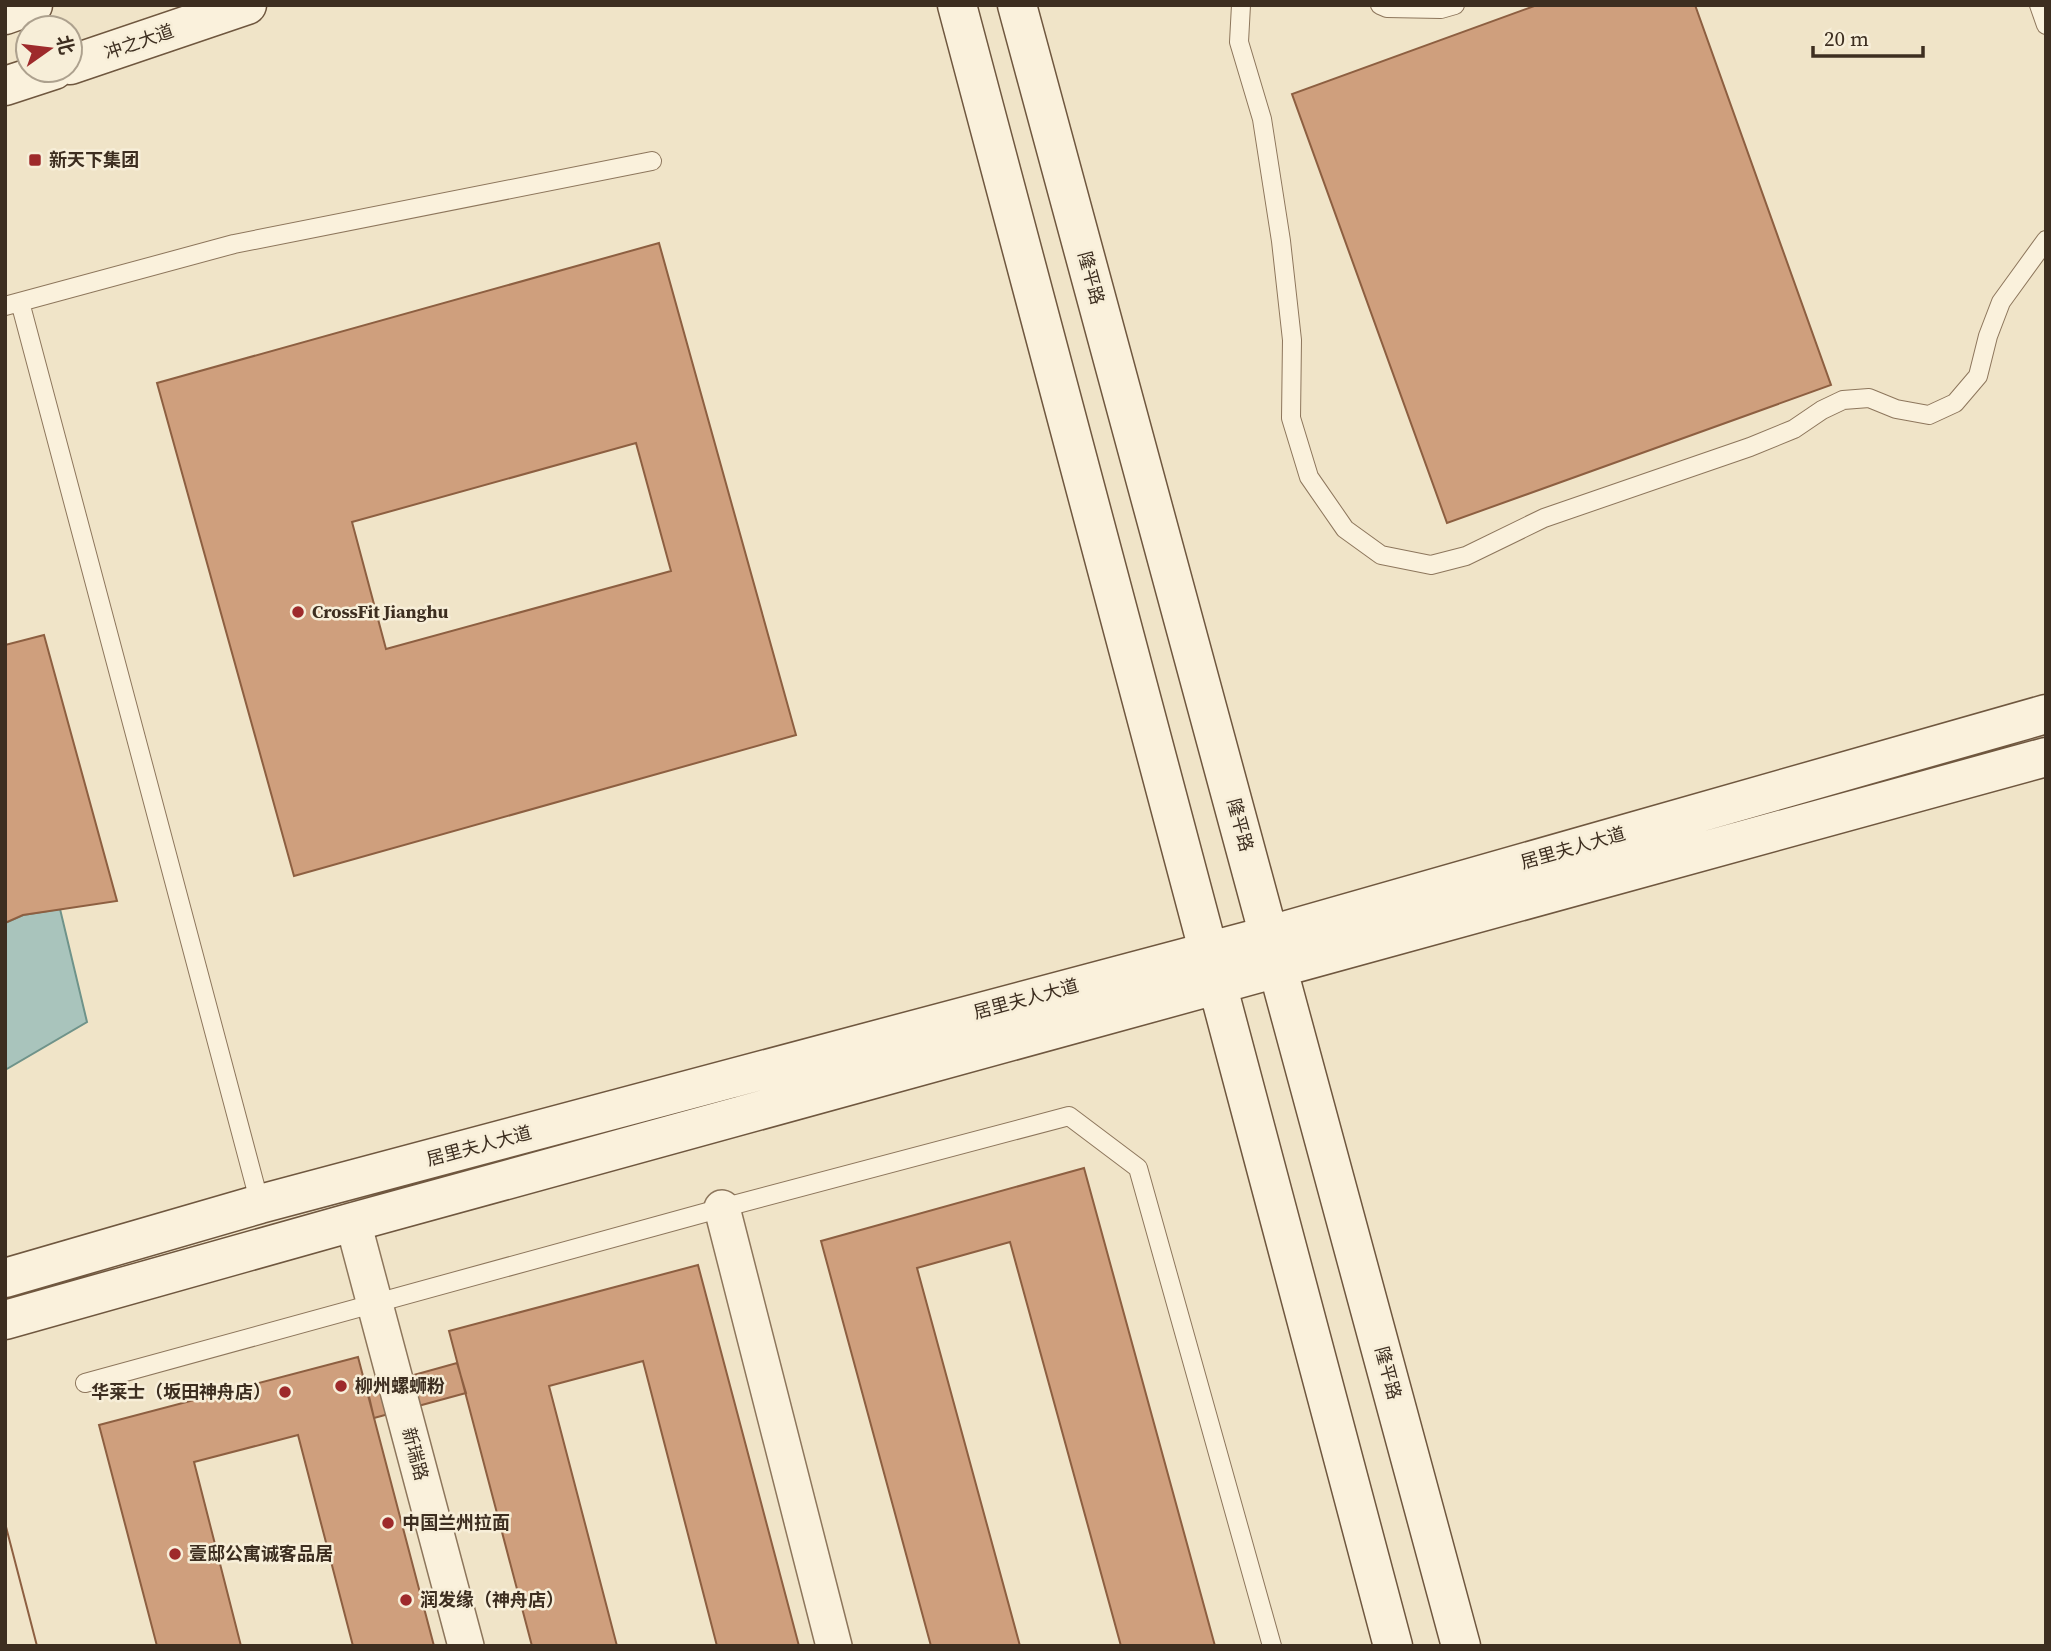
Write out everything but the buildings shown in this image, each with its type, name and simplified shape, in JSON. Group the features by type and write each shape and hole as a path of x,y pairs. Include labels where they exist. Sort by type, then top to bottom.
{"street":[{"path":"5,15 33,5"},
{"name":"冲之大道","path":"84,60 247,5"},
{"name":"隆平路","path":"1017,5 1461,1646"},
{"path":"957,8 1392,1646"},
{"name":"居里夫人大道","path":"1274,951 2046,714"},
{"name":"居里夫人大道","path":"5,1320 353,1222 1212,968 2046,757"},
{"name":"居里夫人大道","path":"5,1278 260,1204 1212,968"},
{"path":"722,1208 834,1646"},
{"name":"新瑞路","path":"353,1222 466,1646"}],"lane":[{"path":"1241,5 1239,42 1262,119 1281,241 1292,340 1291,418 1309,477 1345,528 1381,555 1431,565 1466,556 1544,518 1783,434 1843,400 1869,398 1896,409 1929,415 1955,403 1978,376 1988,336 2001,302 2046,240"},
{"path":"1380,5 1387,8 1441,9 1455,5"},
{"path":"2039,5 2046,25"},
{"path":"260,1204 13,304 234,244 652,161"},
{"path":"85,1383 1069,1116 1138,1168 1272,1646"}],"water":[{"path":"60,909 87,1022 5,1070 5,923 23,915"}],"place":[{"name":"新天下集团","path":"35,160"},
{"name":"CrossFit Jianghu","path":"298,612"},
{"name":"柳州螺蛳粉","path":"341,1386"},
{"name":"华莱士（坂田神舟店）","path":"285,1392"},
{"name":"中国兰州拉面","path":"388,1523"},
{"name":"壹邸公寓诚客品居","path":"175,1554"},
{"name":"润发缘（神舟店）","path":"406,1600"}]}
